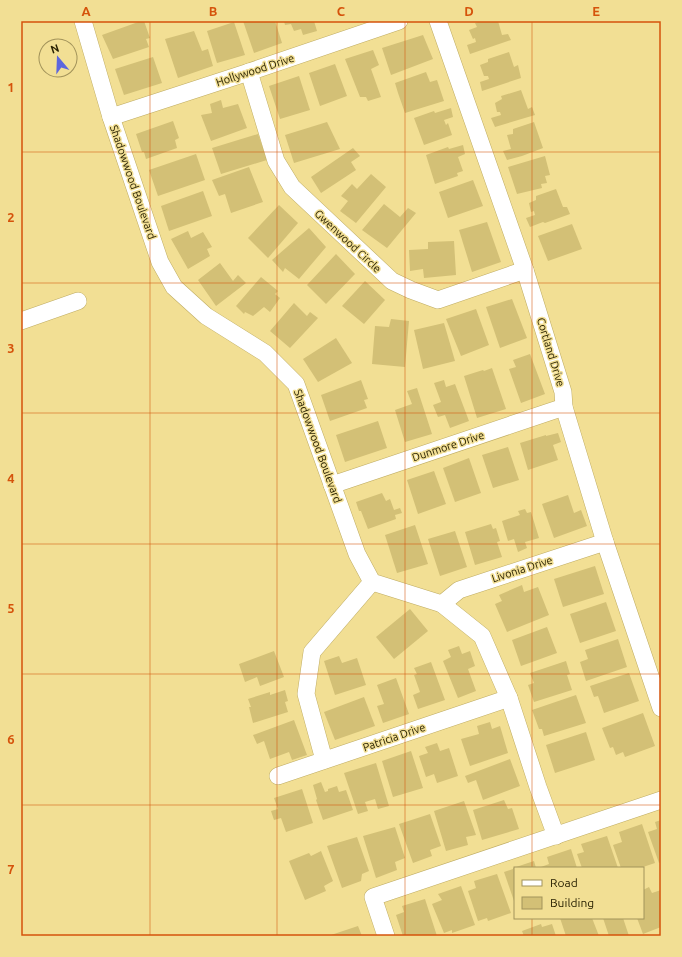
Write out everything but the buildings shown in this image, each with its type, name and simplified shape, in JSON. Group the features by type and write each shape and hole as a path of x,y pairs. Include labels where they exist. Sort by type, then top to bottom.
{"street":[{"name":"Shadowwood Boulevard","path":"83,21 111,117 160,262 174,287 206,316 265,353 296,384 357,554 372,582"},
{"name":"Hollywood Drive","path":"111,117 399,21"},
{"name":"Cortland Drive","path":"438,21 525,270 563,392 564,407 605,542 661,708"},
{"name":"Gwenwood Circle","path":"249,72 276,161 292,187 392,281 438,300 525,270"},
{"path":"21,321 78,301"},
{"name":"Dunmore Drive","path":"332,485 564,407"},
{"name":"Livonia Drive","path":"442,604 459,590 605,542"},
{"path":"324,760 306,694 312,652 372,582 442,604 482,636 509,698 538,787 556,836"},
{"name":"Patricia Drive","path":"278,776 509,698"},
{"path":"386,936 373,897 661,800"}]}
